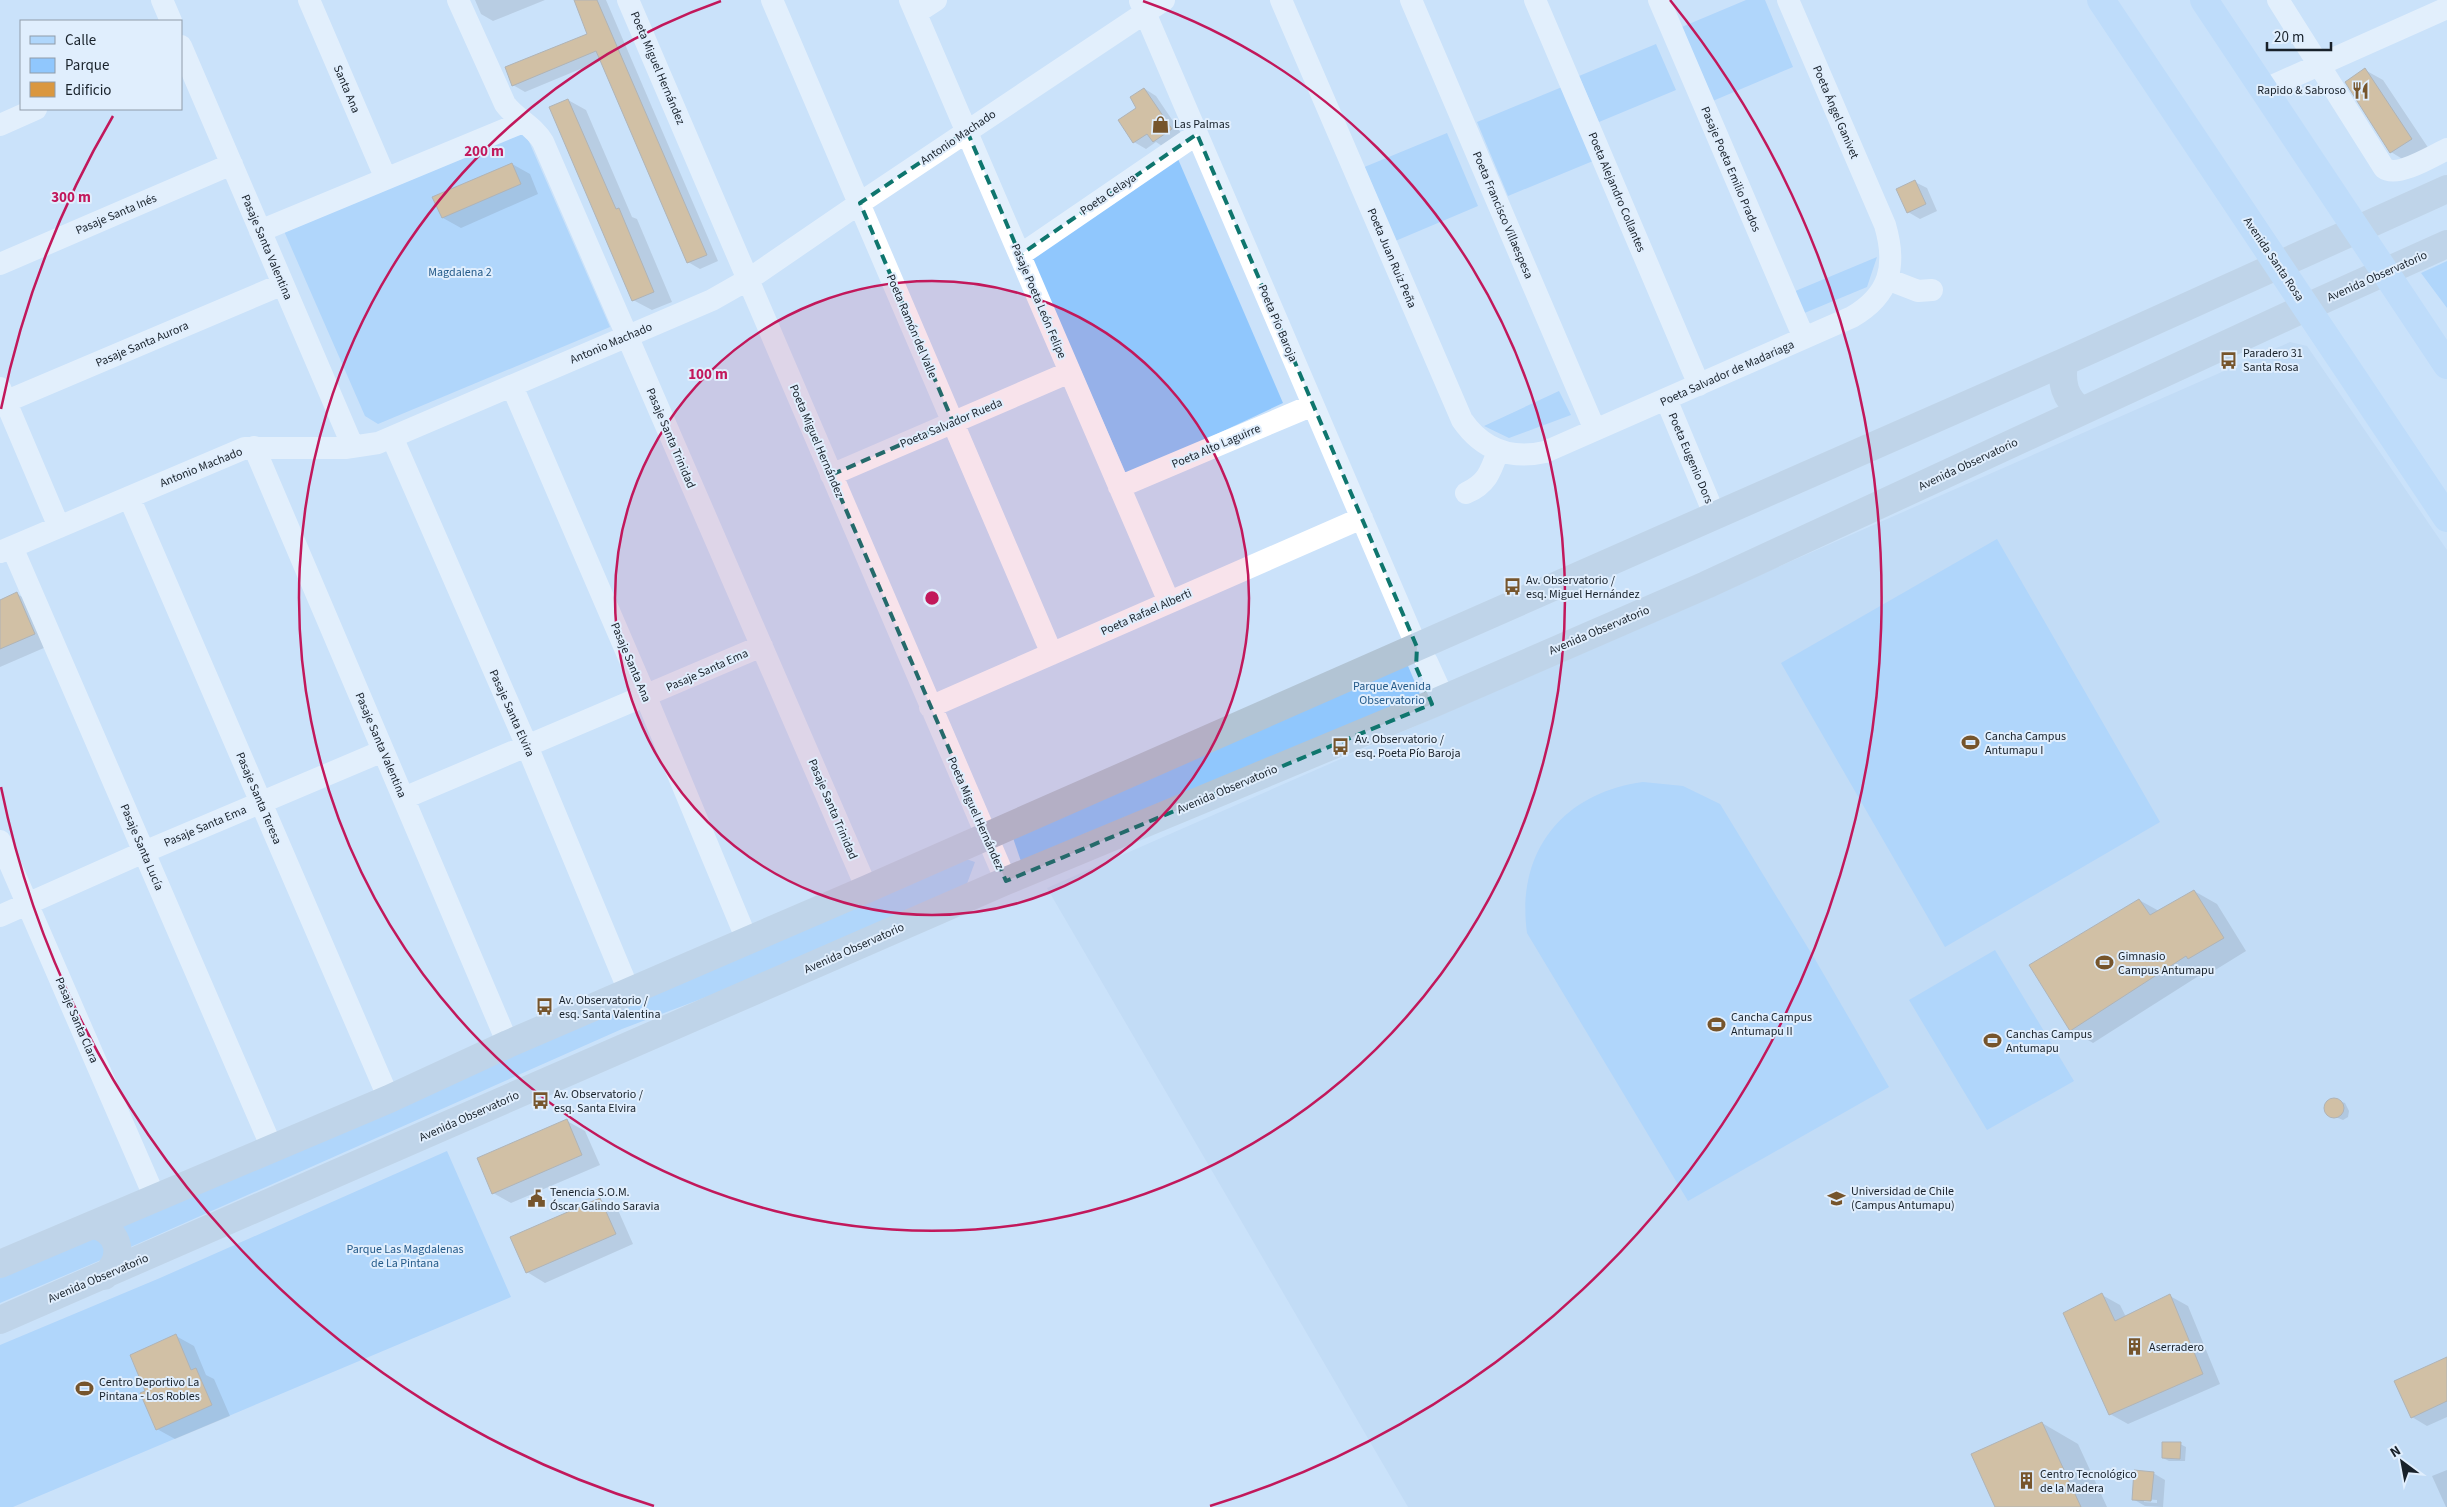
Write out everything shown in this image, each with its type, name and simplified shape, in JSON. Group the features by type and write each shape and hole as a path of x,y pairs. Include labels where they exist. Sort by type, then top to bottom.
{"main road":[{"name":"Avenida Santa Rosa","path":"2101,0 2447,518"},
{"path":"2204,0 2447,365"},
{"path":"2,1257 94,1225 389,1099 508,1044 867,889 2064,362 2447,190"},
{"name":"Avenida Observatorio","path":"0,1320 1006,881 1706,585 2447,244"},
{"path":"2064,362 2063,382 2065,392 2069,399 2082,411"},
{"path":"94,1225 109,1231 118,1245 116,1262 104,1276"}],"street":[{"path":"162,0 171,20"},
{"name":"Santa Ana","path":"309,0 386,179"},
{"name":"Pasaje Santa Trinidad","path":"458,0 500,96 511,112 535,130 544,142 867,889"},
{"name":"Poeta Miguel Hernández","path":"628,0 1006,881"},
{"name":"Poeta Ramón del Valle","path":"772,0 1052,654"},
{"path":"913,7 936,0"},
{"name":"Antonio Machado","path":"6,550 226,455 254,447 353,447 369,445 392,437 712,300 749,280 966,131 1142,6 1164,0"},
{"name":"Poeta Juan Ruiz Peña","path":"1281,0 1462,420 1479,440 1498,451"},
{"name":"Poeta Francisco Villaespesa","path":"1411,0 1595,430"},
{"name":"Poeta Alejandro Collantes","path":"1535,0 1700,385"},
{"name":"Pasaje Poeta Emilio Prados","path":"1659,0 1804,338"},
{"name":"Poeta Ángel Ganivet","path":"1788,0 1885,225"},
{"path":"2278,0 2379,161 2388,172 2398,172 2447,149"},
{"name":"Poeta Pío Baroja","path":"1142,6 1417,647 1416,667 1437,700"},
{"name":"Pasaje Poeta León Felipe","path":"913,7 1169,602"},
{"path":"2264,90 2320,65 2432,8"},
{"name":"Pasaje Santa Valentina","path":"182,48 353,447"},
{"path":"0,125 34,110"},
{"path":"260,231 523,122"},
{"name":"Poeta Celaya","path":"1020,255 1197,134"},
{"name":"Pasaje Santa Inés","path":"0,264 232,164"},
{"name":"Poeta Salvador de Madariaga","path":"1498,451 1518,456 1545,452 1864,311 1874,302 1888,279 1891,252 1885,225"},
{"path":"1888,279 1918,291 1932,290"},
{"name":"Pasaje Santa Aurora","path":"2,398 283,284"},
{"name":"Poeta Salvador Rueda","path":"832,475 1070,372"},
{"name":"Pasaje Santa Ana","path":"512,386 646,697 747,940"},
{"path":"2,398 59,527"},
{"name":"Poeta Eugenio Dors","path":"1666,399 1715,516"},
{"name":"Poeta Alto Laguirre","path":"1119,487 1313,405"},
{"name":"Pasaje Santa Elvira","path":"392,437 527,746 629,991"},
{"name":"Pasaje Santa Valentina","path":"254,447 508,1044"},
{"path":"1466,493 1483,484 1489,476 1498,451"},
{"name":"Pasaje Santa Teresa","path":"129,497 389,1099"},
{"name":"Poeta Rafael Alberti","path":"930,707 1362,518"},
{"name":"Pasaje Santa Lucía","path":"6,550 144,852 272,1148"},
{"name":"Pasaje Santa Ema","path":"404,798 646,697 762,646"},
{"name":"Pasaje Santa Ema","path":"0,916 144,852 383,751"},
{"name":"Pasaje Santa Clara","path":"0,841 155,1198"}],"highlighted area":[{"path":"967,131 1020,255 1197,134 1417,647 1416,667 1432,704 1006,881 831,475 953,422 860,203"}],"shaded area":[{"name":"Universidad de Chile (Campus Antumapu)","path":"2290,342 2307,346 2447,550 2447,1507 1408,1507 1047,888"}],"green space":[{"path":"1746,0 1765,0 1793,67 1708,103 1677,29"},
{"path":"1656,44 1676,90 1599,122 1579,76"},
{"path":"1562,87 1593,161 1508,196 1477,122"},
{"name":"Magdalena 2","path":"524,130 610,327 378,424 365,416 284,231"},
{"path":"1447,133 1478,206 1393,242 1362,168"},
{"path":"1178,159 1283,403 1127,476 1031,257"},
{"path":"1877,257 1867,287 1802,314 1793,292"},
{"path":"2447,261 2447,308 2421,273"},
{"path":"1559,391 1571,415 1509,438 1484,426"},
{"name":"Cancha Campus Antumapu I","path":"1997,539 2160,822 1945,947 1781,663"},
{"name":"Parque Avenida Observatorio","path":"1406,661 1424,704 1025,873 1013,838"},
{"name":"Cancha Campus Antumapu II","path":"1643,782 1683,786 1720,804 1816,961 1889,1087 1688,1201 1527,933 1526,904 1529,877 1538,853 1550,831 1568,813 1589,799 1614,788"},
{"path":"966,859 975,862 965,889 722,991 622,1029 126,1249 116,1226"},
{"name":"Canchas Campus Antumapu","path":"1995,950 2074,1081 1987,1130 1909,1000"},
{"name":"Parque Las Magdalenas de La Pintana","path":"447,1151 511,1297 13,1507 0,1507 0,1345 160,1278"},
{"path":"99,1235 108,1257 0,1303 0,1278"}],"building":[{"path":"574,0 597,0 707,255 687,263 596,51 512,86 505,67 587,34"},
{"path":"2365,68 2412,139 2390,153 2345,82"},
{"path":"1144,88 1172,129 1153,142 1147,134 1133,143 1118,120 1136,108 1130,97"},
{"path":"568,99 616,209 619,208 654,292 632,301 549,107"},
{"path":"512,163 521,184 442,218 432,197"},
{"path":"1915,180 1926,204 1907,213 1896,189"},
{"path":"17,592 35,634 0,649 0,600"},
{"name":"Gimnasio Campus Antumapu","path":"2194,890 2224,938 2188,959 2186,956 2070,1031 2029,965 2139,899 2150,915"},
{"path":"2334,1098 2341,1101 2344,1108 2341,1115 2334,1118 2327,1115 2324,1108 2327,1101"},
{"path":"567,1119 582,1155 492,1194 477,1158"},
{"path":"600,1198 616,1234 526,1273 510,1237"},
{"name":"Aserradero","path":"2102,1293 2115,1321 2170,1294 2203,1374 2109,1415 2063,1313"},
{"path":"176,1334 191,1370 196,1368 212,1405 156,1430 140,1393 145,1391 130,1355"},
{"path":"2447,1357 2447,1401 2411,1418 2394,1381"},
{"name":"Centro Tecnológico de la Madera","path":"2042,1422 2081,1507 1995,1507 1971,1454"},
{"path":"2162,1442 2181,1442 2180,1459 2162,1458"},
{"path":"2134,1470 2154,1472 2151,1501 2132,1500"}],"place":[{"name":"Rapido & Sabroso","path":"2360,90"},
{"name":"Las Palmas","path":"1160,124"},
{"name":"Paradero 31 Santa Rosa","path":"2229,360"},
{"name":"Av. Observatorio / esq. Miguel Hernández","path":"1512,587"},
{"name":"Cancha Campus Antumapu I","path":"1971,743"},
{"name":"Av. Observatorio / esq. Poeta Pío Baroja","path":"1341,746"},
{"name":"Gimnasio Campus Antumapu","path":"2104,963"},
{"name":"Av. Observatorio / esq. Santa Valentina","path":"545,1007"},
{"name":"Cancha Campus Antumapu II","path":"1717,1024"},
{"name":"Canchas Campus Antumapu","path":"1992,1041"},
{"name":"Av. Observatorio / esq. Santa Elvira","path":"540,1101"},
{"name":"Universidad de Chile (Campus Antumapu)","path":"1837,1198"},
{"name":"Tenencia S.O.M. Óscar Galindo Saravia","path":"536,1199"},
{"name":"Aserradero","path":"2135,1347"},
{"name":"Centro Deportivo La Pintana - Los Robles","path":"85,1389"},
{"name":"Centro Tecnológico de la Madera","path":"2026,1481"}]}
